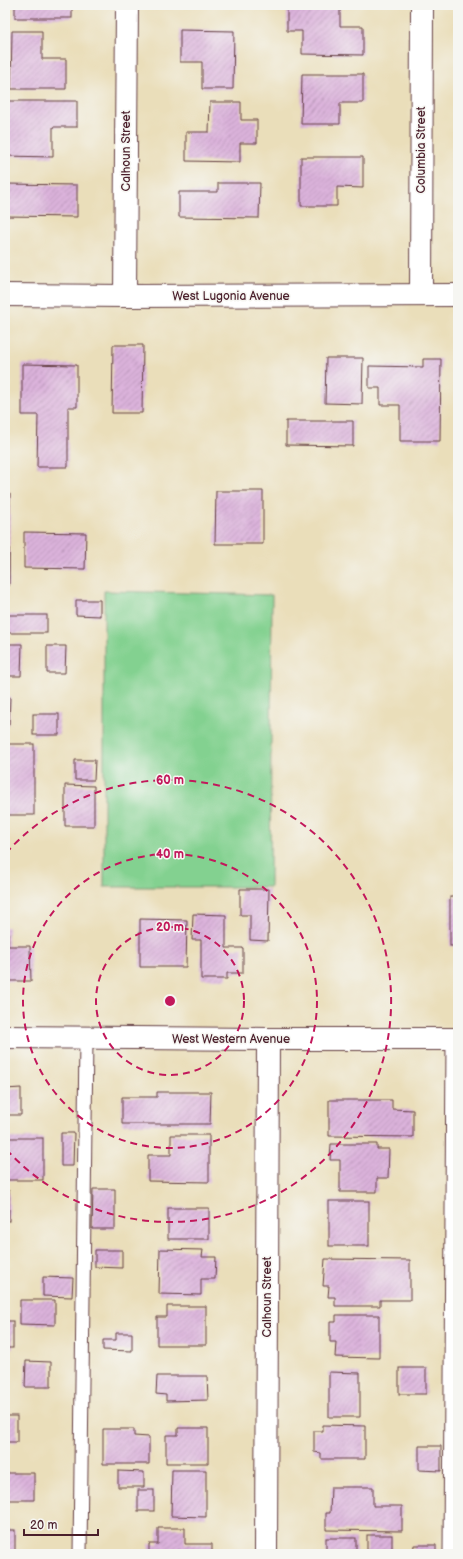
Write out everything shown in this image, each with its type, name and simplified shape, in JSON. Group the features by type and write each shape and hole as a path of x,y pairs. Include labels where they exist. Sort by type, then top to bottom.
{"street":[{"name":"Calhoun Street","path":"126,296 127,5"},
{"name":"Columbia Street","path":"421,294 422,5"},
{"name":"West Lugonia Avenue","path":"5,295 458,295"},
{"name":"West Western Avenue","path":"5,1037 268,1039 456,1038"},
{"name":"Calhoun Street","path":"266,1554 268,1039"}],"lane":[{"path":"80,1554 86,1038"},
{"path":"450,1554 456,1038"}],"green space":[{"path":"104,591 272,595 270,887 104,887"}],"building":[{"path":"15,5 72,5 72,18 15,18"},
{"path":"287,5 340,5 340,26 363,26 363,55 302,54 302,31 287,31"},
{"path":"180,30 234,31 233,89 202,89 202,62 180,62"},
{"path":"12,31 42,31 42,59 66,59 66,89 11,89"},
{"path":"302,74 363,74 363,103 340,103 340,124 301,124"},
{"path":"5,101 77,101 77,127 53,127 53,157 5,156"},
{"path":"210,102 241,102 241,120 257,120 257,143 240,143 240,162 186,161 186,132 209,132"},
{"path":"301,157 363,157 363,188 337,187 337,206 301,206"},
{"path":"218,183 260,183 259,218 179,217 179,192 218,192"},
{"path":"5,184 77,185 77,217 5,216"},
{"path":"113,345 143,345 142,413 112,413"},
{"path":"326,358 363,358 362,404 325,403"},
{"path":"423,359 441,359 440,441 400,441 400,405 380,405 380,388 369,388 369,366 423,367"},
{"path":"22,364 77,365 77,407 68,407 68,467 37,467 38,415 22,415"},
{"path":"286,421 353,421 353,446 286,445"},
{"path":"216,491 263,491 263,544 215,544"},
{"path":"5,494 10,494 9,586 5,586"},
{"path":"24,532 86,533 85,569 24,568"},
{"path":"76,600 100,600 100,616 76,615"},
{"path":"5,615 47,615 47,633 5,633"},
{"path":"5,644 22,644 21,676 5,676"},
{"path":"47,646 66,646 65,673 47,673"},
{"path":"5,697 10,697 9,725 5,725"},
{"path":"33,714 59,714 59,735 33,735"},
{"path":"5,744 34,744 34,815 5,815"},
{"path":"75,760 95,760 94,780 75,780"},
{"path":"65,785 94,786 94,826 65,826"},
{"path":"240,889 269,889 268,941 250,940 250,915 240,915"},
{"path":"450,897 458,897 458,946 450,946"},
{"path":"193,914 226,915 226,948 243,948 243,973 227,973 227,979 201,979 201,940 192,940"},
{"path":"140,919 187,920 186,967 140,967"},
{"path":"5,927 8,927 8,946 30,946 31,981 5,981"},
{"path":"21,1088 21,1115 5,1115 5,1089"},
{"path":"157,1092 211,1092 210,1124 122,1124 122,1097 157,1097"},
{"path":"329,1100 392,1100 392,1109 413,1110 413,1137 329,1136"},
{"path":"61,1133 74,1133 73,1166 61,1166"},
{"path":"171,1135 209,1135 209,1182 148,1181 148,1155 171,1155"},
{"path":"5,1138 43,1138 43,1180 5,1180"},
{"path":"331,1144 377,1144 377,1149 389,1149 388,1178 377,1178 377,1192 340,1192 340,1160 330,1160"},
{"path":"93,1189 115,1189 115,1229 92,1229"},
{"path":"5,1191 9,1191 9,1221 5,1221"},
{"path":"329,1201 369,1201 369,1246 329,1246"},
{"path":"168,1208 209,1208 209,1239 168,1239"},
{"path":"160,1249 203,1250 202,1257 216,1257 215,1279 201,1279 201,1295 159,1294"},
{"path":"95,1250 122,1250 122,1268 95,1267"},
{"path":"325,1259 410,1260 410,1300 380,1300 380,1306 335,1306 335,1297 328,1297 329,1286 323,1286"},
{"path":"43,1277 73,1278 72,1297 43,1296"},
{"path":"20,1300 55,1300 55,1325 20,1324"},
{"path":"167,1306 206,1306 206,1345 157,1345 157,1317 167,1317"},
{"path":"336,1315 379,1315 379,1358 335,1357 336,1342 330,1342 330,1322 336,1322"},
{"path":"5,1321 13,1321 13,1348 5,1348"},
{"path":"116,1333 132,1333 132,1351 103,1350 103,1340 116,1340"},
{"path":"5,1360 7,1360 6,1408 5,1408"},
{"path":"26,1361 51,1362 51,1387 25,1387"},
{"path":"399,1368 426,1368 426,1394 399,1394"},
{"path":"329,1372 360,1373 360,1417 329,1417"},
{"path":"157,1376 207,1376 208,1400 166,1401 166,1395 156,1394"},
{"path":"5,1416 17,1416 17,1442 5,1442"},
{"path":"323,1425 365,1426 365,1459 321,1459 321,1453 314,1452 314,1431 323,1431"},
{"path":"178,1428 208,1428 208,1463 166,1463 166,1435 178,1435"},
{"path":"103,1429 134,1429 134,1436 149,1437 149,1464 103,1464"},
{"path":"419,1446 441,1446 441,1471 419,1470"},
{"path":"172,1470 206,1470 206,1517 171,1516"},
{"path":"118,1471 144,1472 144,1487 118,1487"},
{"path":"5,1473 34,1473 34,1500 9,1500 9,1506 5,1506"},
{"path":"331,1487 373,1487 373,1506 402,1506 402,1531 326,1530 326,1513 330,1513"},
{"path":"138,1490 154,1490 154,1511 138,1511"},
{"path":"158,1528 185,1528 185,1544 212,1544 212,1554 149,1554 149,1544 158,1544"},
{"path":"5,1530 15,1530 15,1554 5,1554"},
{"path":"367,1535 392,1535 392,1554 367,1554"},
{"path":"326,1538 356,1538 356,1554 326,1554"},
{"path":"414,1545 436,1545 436,1554 413,1554"}]}
